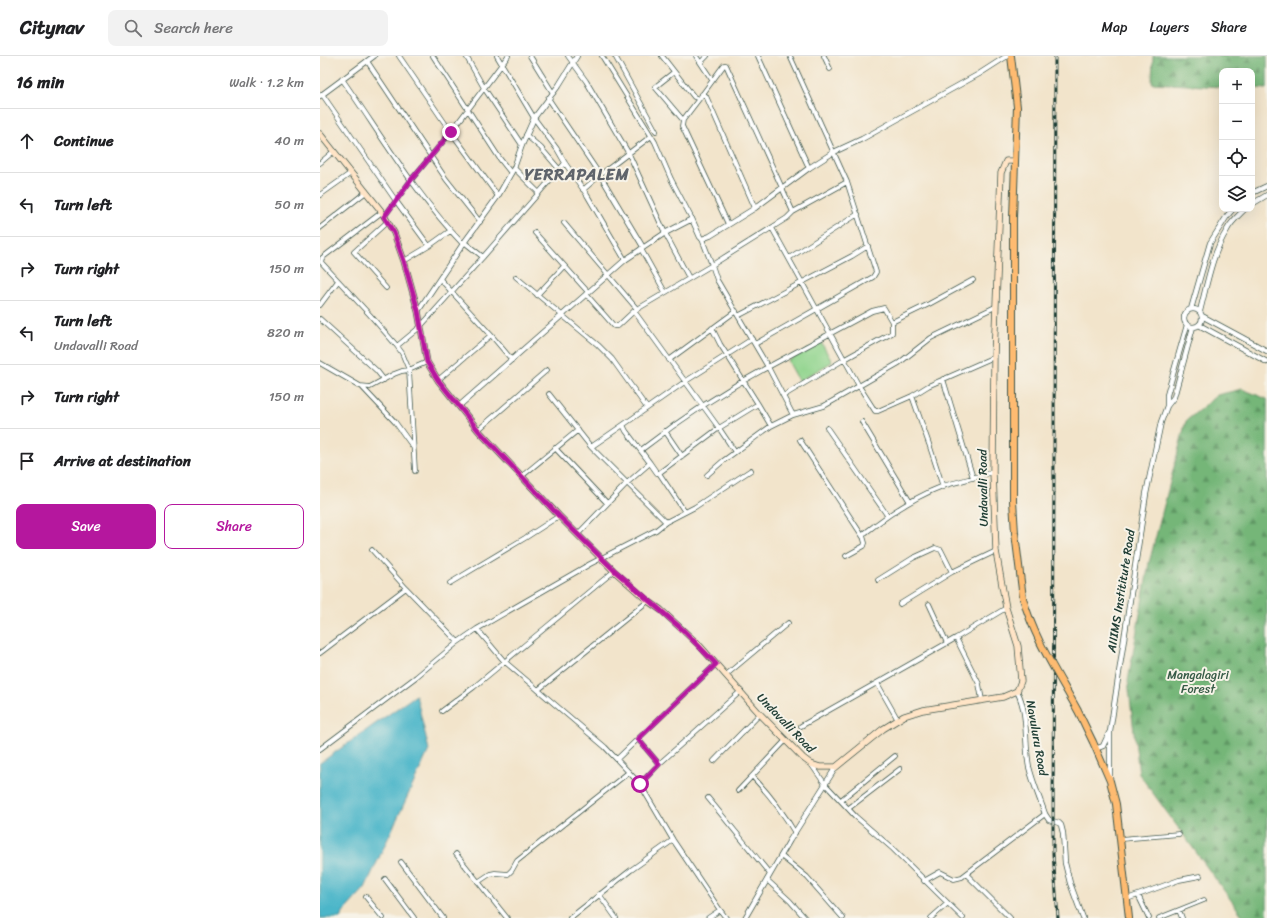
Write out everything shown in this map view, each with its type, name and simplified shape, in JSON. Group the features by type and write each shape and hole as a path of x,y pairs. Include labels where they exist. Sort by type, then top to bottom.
{"main road":[{"path":"1011,56 1017,107 1013,218 1014,533 1023,598 1028,616 1036,635 1078,711 1110,781 1116,804 1129,918"},
{"name":"Undavalli Road","path":"320,134 383,214 394,233 404,261 418,311 427,362 438,380 478,430 559,516 614,570 683,630 741,691 760,714 804,758 811,764 820,767 836,767"},
{"name":"Undavalli Road","path":"1014,162 1006,161 1002,173 994,356 993,472 996,551 1006,608 1018,646 1021,681 1017,691"},
{"path":"836,767 883,729 904,716 923,710 1003,697 1017,691"}],"street":[{"path":"374,56 321,95 429,246"},
{"path":"399,56 451,132 498,196"},
{"path":"433,56 467,110 511,173"},
{"path":"466,56 484,88 522,145"},
{"path":"497,56 534,118 557,149 583,190 625,260"},
{"path":"415,470 409,370 402,353 321,262 321,259 383,214 396,201 411,180 451,132 508,56"},
{"path":"530,56 553,93"},
{"path":"568,56 586,81 629,154 665,233 689,278"},
{"path":"418,311 463,243 498,196 514,168 534,118 553,93 577,56"},
{"path":"602,56 654,142 671,179 700,237 702,238 717,280 768,367 793,415"},
{"path":"615,56 656,131"},
{"path":"662,56 694,97 699,99"},
{"path":"696,56 712,80"},
{"path":"701,62 707,56"},
{"path":"758,56 809,168"},
{"path":"755,344 875,275 876,272 847,182 790,56"},
{"path":"824,56 830,69"},
{"path":"702,238 710,236 755,208 809,168 834,152 862,139 979,74 1007,56"},
{"path":"367,61 446,179 480,222"},
{"path":"728,224 682,126 683,120 724,65 726,65 793,212"},
{"path":"674,72 655,87 683,120"},
{"path":"342,79 411,180 450,231 463,243 483,257"},
{"path":"702,94 706,96 755,208"},
{"path":"548,98 600,175 642,248 665,292"},
{"path":"526,135 541,148 559,169"},
{"path":"583,190 650,136"},
{"path":"320,163 334,151"},
{"path":"397,346 420,327 565,163"},
{"path":"514,168 539,193"},
{"path":"320,195 351,173"},
{"path":"535,233 615,326 618,326 636,310 772,228 793,212 847,182"},
{"path":"1255,192 1267,186"},
{"path":"320,228 366,192"},
{"path":"1255,202 1267,195"},
{"path":"1200,311 1197,309 1191,309 1210,242 1230,212"},
{"path":"1187,325 1193,327 1201,323 1202,316 1200,311 1221,241 1227,230 1242,212"},
{"path":"789,258 858,214"},
{"path":"459,406 625,260 665,233 692,219"},
{"path":"386,288 354,252 388,222"},
{"path":"564,223 608,274 636,310 668,360 686,382 735,452"},
{"path":"772,228 859,386 876,412 994,356"},
{"path":"404,261 450,231"},
{"path":"738,316 852,256 868,246"},
{"path":"537,295 564,266"},
{"path":"516,277 583,332 612,360 647,408"},
{"path":"440,279 492,335 512,360"},
{"path":"892,322 973,280"},
{"path":"320,305 338,281"},
{"path":"707,475 735,452 771,426 793,415 824,406 899,363 931,338 996,307"},
{"path":"641,450 665,431 742,380 872,311 884,308 892,322 892,333 783,396"},
{"name":"AIIIMS Instititute Road","path":"1167,406 1167,395 1187,325 1184,320 1184,314 1191,309"},
{"path":"668,360 736,311"},
{"path":"1202,316 1267,351"},
{"path":"320,319 377,371 384,380"},
{"path":"1199,325 1267,362"},
{"name":"AIIIMS Instititute Road","path":"1110,781 1110,732 1146,494 1161,422 1167,406 1174,397 1193,327"},
{"path":"712,328 771,426"},
{"path":"438,380 492,335"},
{"path":"591,447 752,339"},
{"path":"362,387 370,387 402,371 409,370 427,362"},
{"path":"320,363 362,387 395,422 414,448"},
{"path":"478,430 547,370"},
{"path":"943,380 974,478"},
{"path":"549,394 591,447 666,522"},
{"path":"912,396 943,487"},
{"path":"660,472 719,428 758,404"},
{"path":"862,422 910,502"},
{"path":"623,425 655,471 657,473 660,472 685,512"},
{"path":"827,428 887,515"},
{"path":"522,476 578,430"},
{"path":"665,431 682,456"},
{"path":"800,440 865,543 864,546 846,556"},
{"path":"555,448 607,503"},
{"path":"578,534 627,483 650,463"},
{"path":"320,749 416,677 458,642 477,629 602,558 656,530 666,522 685,512 751,470"},
{"path":"863,538 865,533 887,515 910,502 943,487 993,472"},
{"path":"450,583 559,516"},
{"path":"878,580 913,558 936,548 941,550 952,572"},
{"path":"372,550 458,642"},
{"path":"900,604 952,572 996,551"},
{"path":"442,711 474,687 614,570"},
{"path":"320,653 406,588"},
{"path":"538,690 648,601"},
{"path":"929,604 947,643"},
{"path":"801,726 1006,608"},
{"path":"726,675 788,623"},
{"path":"477,629 504,661 604,747 640,784 673,840 726,918"},
{"path":"956,638 979,684 982,700"},
{"path":"617,759 716,664"},
{"path":"877,683 898,720"},
{"path":"640,784 659,764 741,691"},
{"name":"Navuluru Road","path":"1017,691 1022,700 1029,767 1045,814"},
{"path":"714,761 760,714"},
{"path":"1094,744 1098,748 1103,746 1110,732"},
{"path":"638,739 659,764"},
{"path":"738,791 786,740"},
{"path":"841,800 896,756"},
{"path":"811,764 824,784 855,816 893,850 963,918"},
{"path":"745,918 824,784 836,767"},
{"path":"848,808 900,769"},
{"path":"478,882 490,874 510,873 517,861 629,772"},
{"path":"752,776 784,814 795,833"},
{"path":"708,798 770,874"},
{"path":"924,881 940,872 954,879 962,877 1045,814 1049,820 1061,825 1065,863 1070,883 1083,918"},
{"path":"1120,839 1178,834"},
{"path":"570,918 599,894 673,840"},
{"path":"456,854 507,918"},
{"path":"781,856 807,877 843,918"},
{"path":"400,862 443,918"},
{"path":"966,874 1010,918"},
{"path":"1127,899 1179,880 1200,876"},
{"path":"385,878 414,918"},
{"path":"767,880 790,901 805,918"},
{"path":"599,894 616,918"},
{"path":"1138,895 1149,918"},
{"path":"366,897 383,918"},
{"path":"1159,918 1204,900"},
{"path":"931,918 948,903"},
{"path":"708,918 720,910"},
{"path":"1179,910 1182,918"}],"green space":[{"path":"1153,56 1267,56 1267,89 1255,88 1255,68 1219,68 1219,87 1152,83"},
{"path":"821,342 832,362 799,381 788,361"},
{"name":"Mangalagiri Forest","path":"1242,389 1267,399 1267,918 1244,918 1139,774 1128,681 1149,563 1186,421 1217,395"}],"water":[{"path":"416,695 429,750 365,888 340,918 320,918 320,763"}],"railway":[{"path":"1055,56 1053,854 1058,918"}],"district":[{"name":"YERRAPALEM","path":"577,174"}],"route":[{"path":"451,132 411,180 384,217 394,233 404,261 418,311 427,362 438,380 478,430 559,516 614,570 700,646 716,664 638,739 659,764 640,784"}]}
